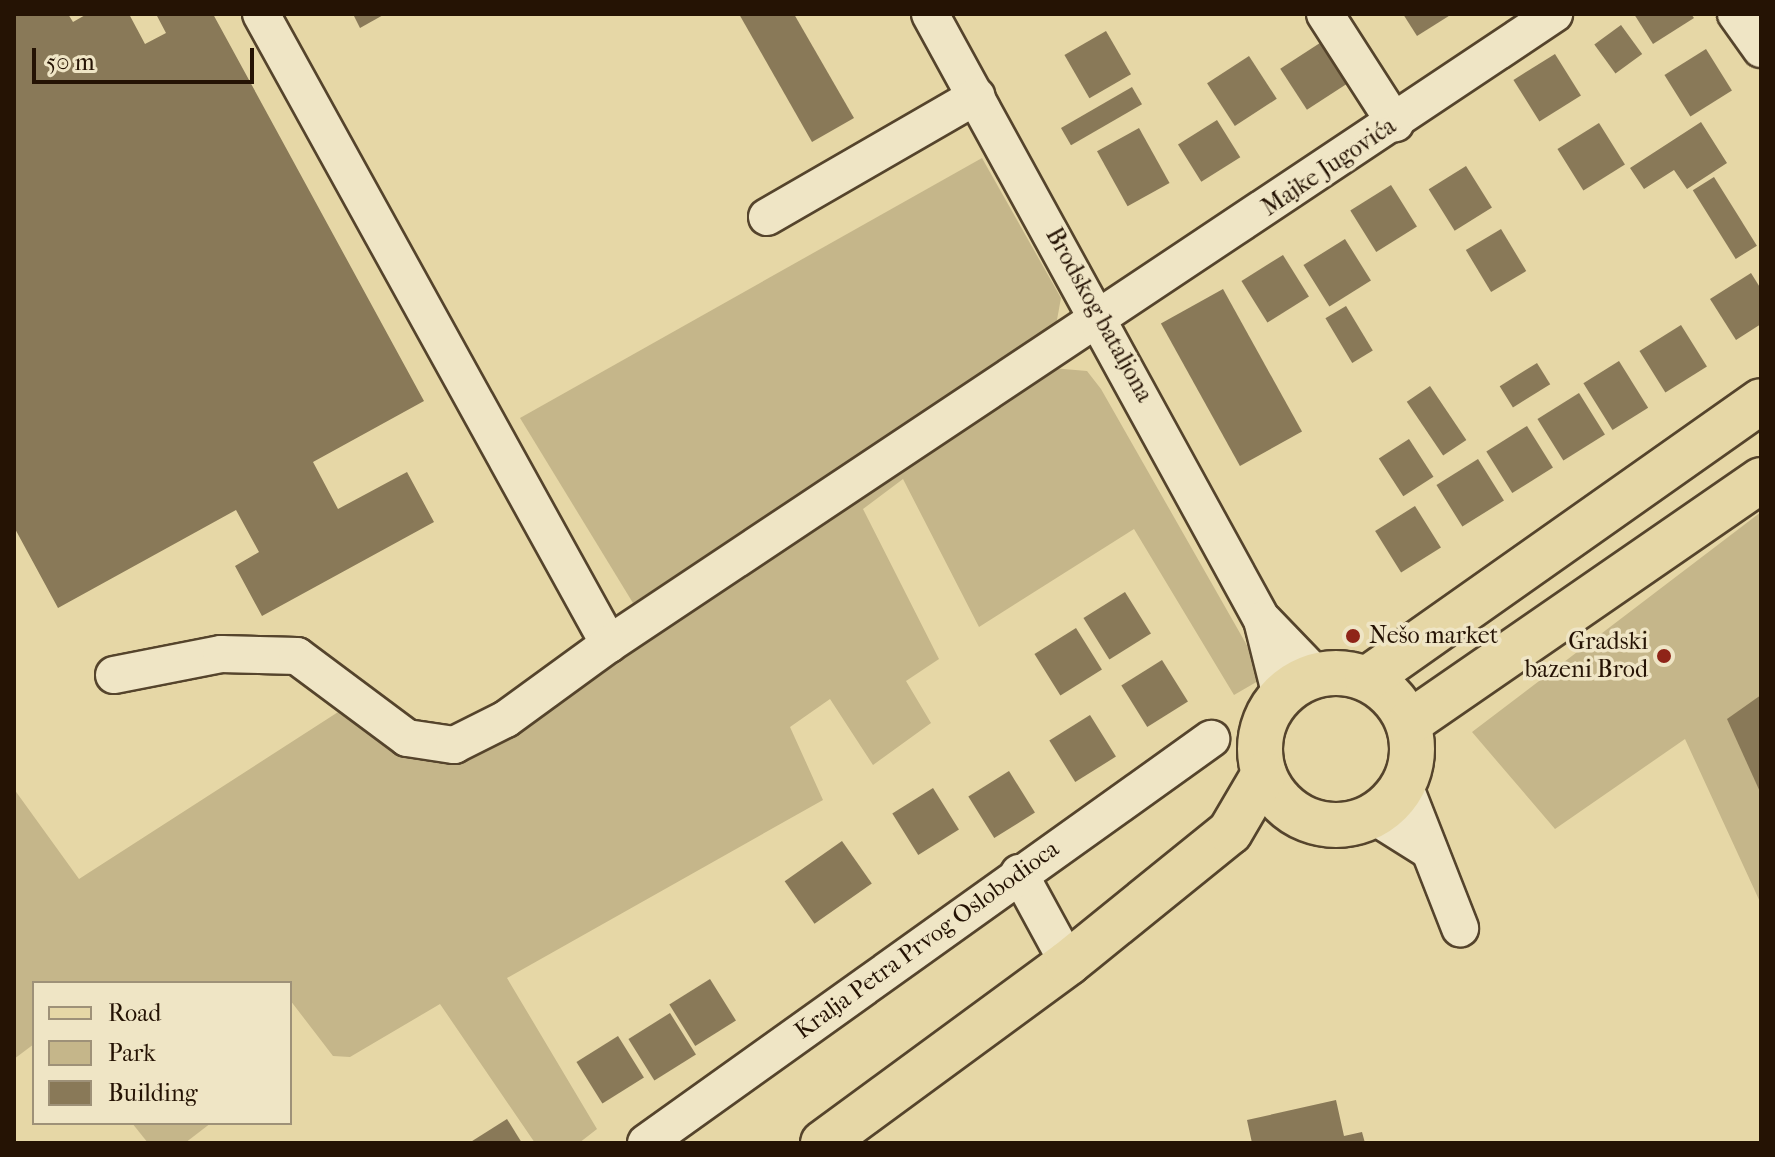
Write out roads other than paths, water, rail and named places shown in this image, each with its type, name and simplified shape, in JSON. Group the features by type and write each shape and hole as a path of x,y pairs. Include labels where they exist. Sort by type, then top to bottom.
{"main road":[{"path":"1295,814 1264,774 1261,732 1299,685 1367,679 1761,401"},
{"path":"1409,723 1761,480"},
{"path":"1230,832 1295,814 1334,826 1374,816 1404,785 1412,765 1409,723 1385,689 1367,679"},
{"path":"823,1143 1068,963 1230,832 1264,774"}],"street":[{"path":"261,14 609,644"},
{"name":"Brodskog bataljona","path":"930,14 1103,319 1299,685"},
{"path":"1325,14 1395,123"},
{"name":"Majke Jugovića","path":"114,675 221,654 297,656 407,738 454,745 506,719 609,644 1103,319 1554,14"},
{"path":"1736,14 1761,49"},
{"path":"767,217 977,96"},
{"name":"Kralja Petra Prvog Oslobodioca","path":"646,1143 1019,873 1211,739"},
{"path":"1404,785 1460,928"},
{"path":"1374,816 1428,850"},
{"path":"1019,873 1068,963"}],"place":[{"name":"Nešo market","path":"1353,636"},
{"name":"Gradski bazeni Brod","path":"1664,656"}]}
